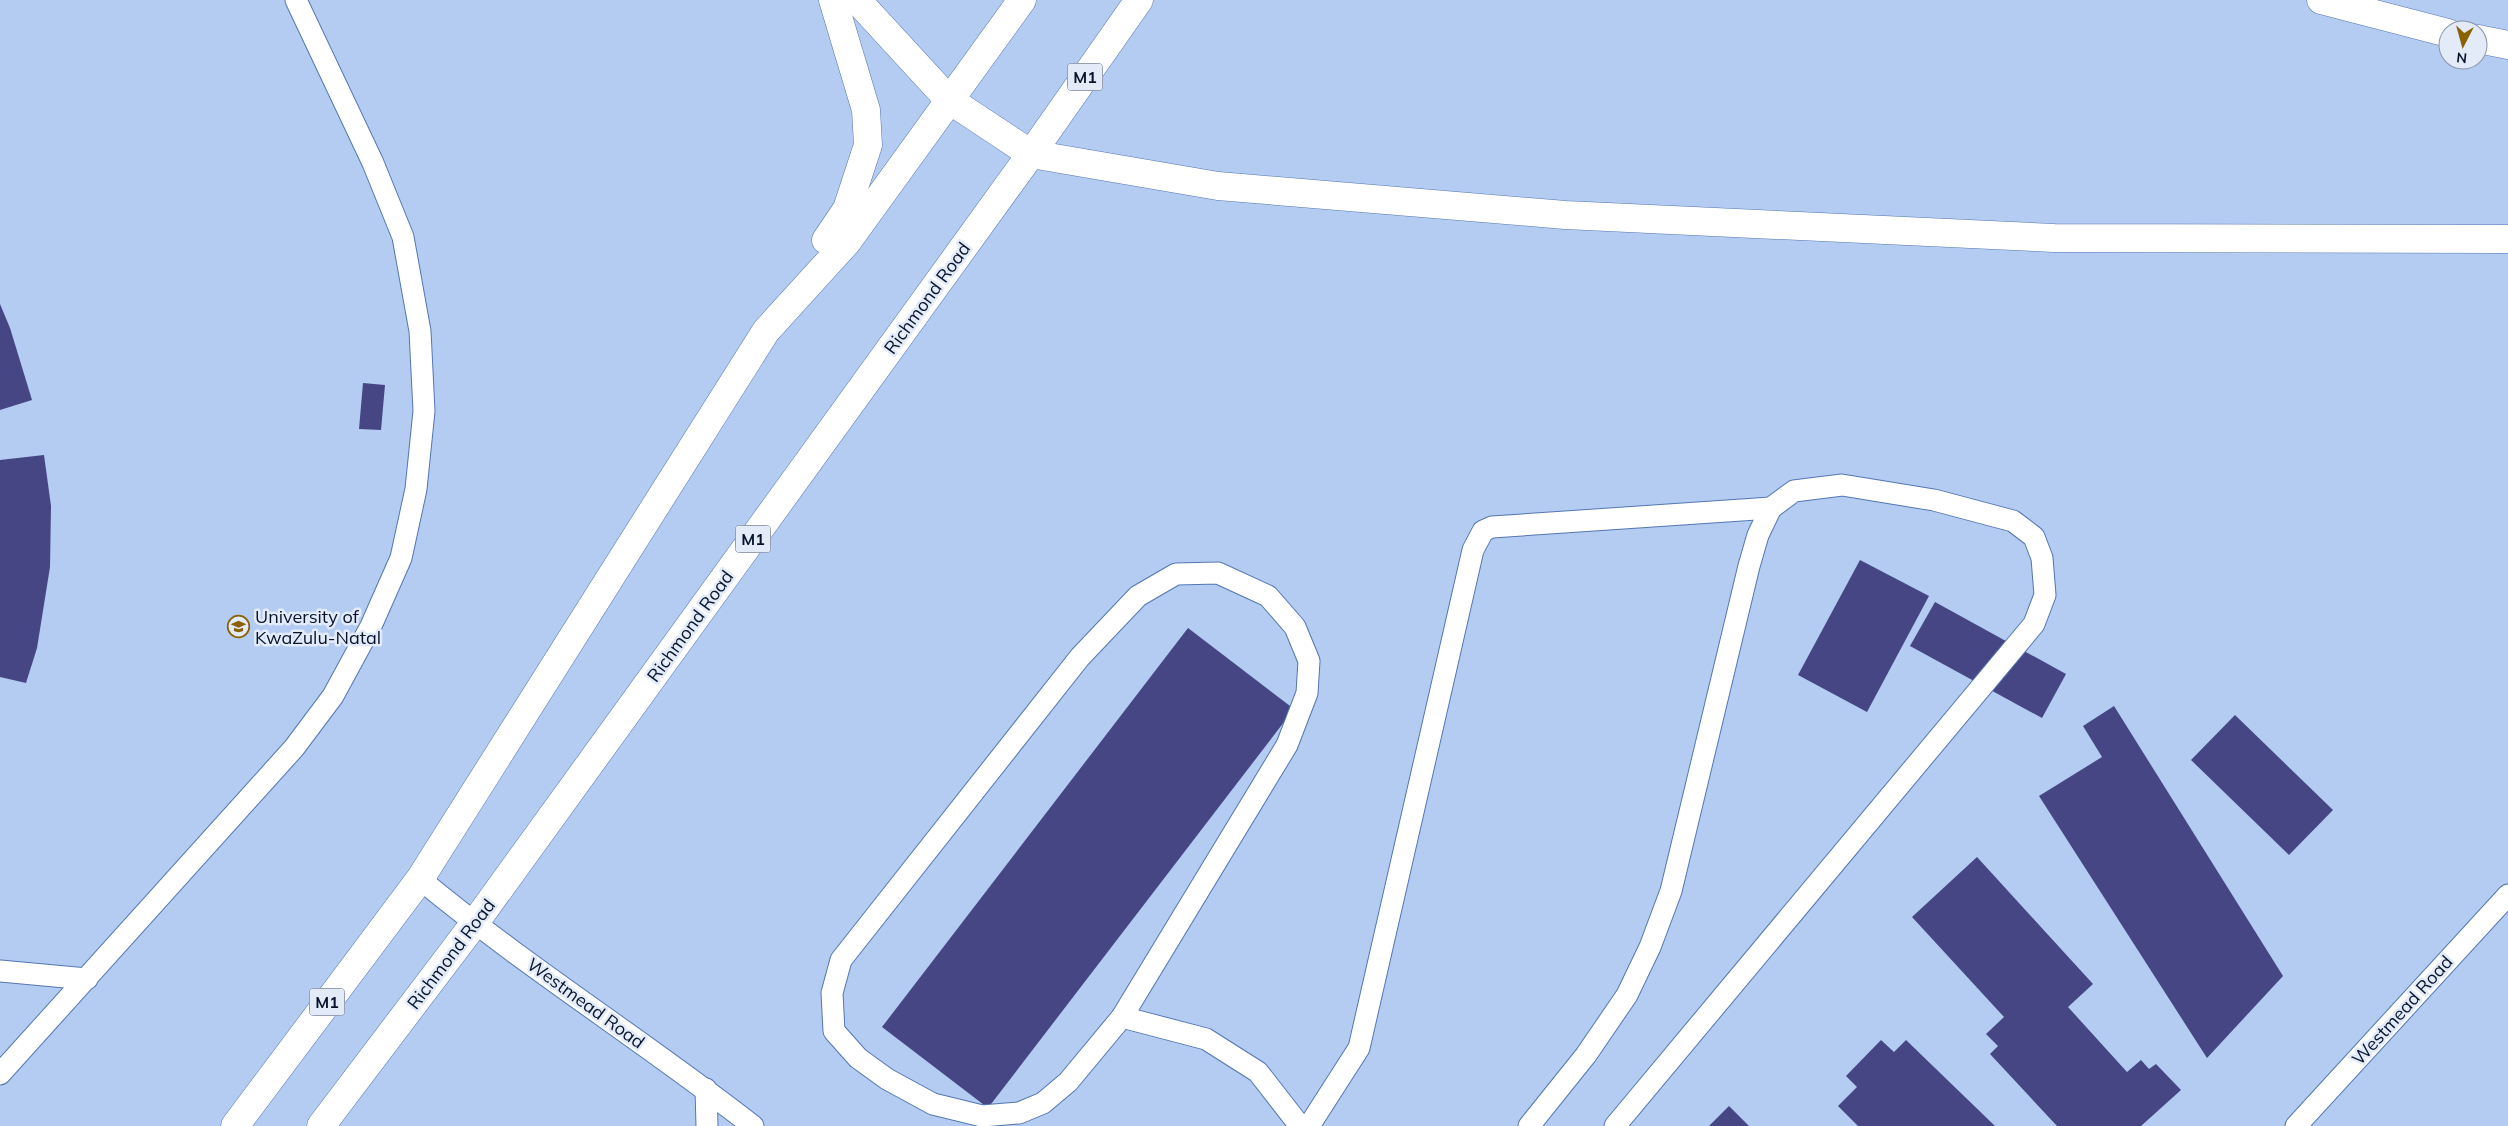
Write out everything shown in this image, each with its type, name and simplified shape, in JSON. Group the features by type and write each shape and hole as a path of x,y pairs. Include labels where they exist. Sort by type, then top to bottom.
{"highway":[{"path":"766,331 847,209 868,145 866,110 833,0"},
{"path":"857,0 948,99 1031,154 1218,186 1565,215 2054,238 2508,239"},
{"name":"M1","path":"235,1126 420,879 766,331 847,242 948,99 1022,0"},
{"name":"Richmond Road","path":"321,1126 474,924 1031,154 1139,0"},
{"path":"2321,0 2438,30"},
{"path":"2488,41 2508,45"}],"lane":[{"path":"0,1074 294,748 333,696 371,626 401,558 416,489 424,411 420,340 403,237 373,163 296,0"},
{"path":"1528,1126 1586,1055 1627,995 1650,947 1671,891 1749,566 1758,535 1771,508 1794,491 1842,485 1934,500 2013,521 2034,537 2042,558 2045,595 2034,624 1616,1126"},
{"path":"1308,1126 1359,1048 1473,550 1483,531 1492,526 1771,508"},
{"path":"1176,574 1218,574 1268,596 1295,627 1308,660 1307,694 1287,745 1122,1017 1068,1082 1043,1103 1019,1114 982,1116 933,1104 887,1079 858,1058 834,1031 832,993 841,960 1080,657 1138,596 1176,574"},
{"name":"Westmead Road","path":"420,879 474,924 706,1089 754,1126"},
{"name":"Westmead Road","path":"2296,1126 2508,895"},
{"path":"0,971 87,979"},
{"path":"1122,1017 1206,1039 1258,1072 1300,1126"},
{"path":"706,1089 707,1126"}],"building":[{"path":"0,304 10,328 32,400 0,410"},
{"path":"363,383 385,385 381,430 359,429"},
{"path":"44,455 51,506 50,567 37,648 26,683 0,677 0,460"},
{"path":"1860,560 1929,596 1867,712 1798,675"},
{"path":"1935,602 2066,674 2042,718 1910,646"},
{"path":"1188,628 1294,709 988,1108 882,1027"},
{"path":"2114,706 2283,976 2207,1058 2039,796 2102,757 2083,726"},
{"path":"2235,715 2333,810 2289,855 2191,760"},
{"path":"1977,857 2093,984 2068,1007 2127,1072 2141,1060 2149,1069 2156,1064 2181,1090 2141,1126 2057,1126 1990,1054 1998,1046 1986,1034 2004,1017 1912,917"},
{"path":"1881,1040 1894,1052 1906,1040 1995,1126 1858,1126 1838,1106 1857,1087 1846,1076"},
{"path":"1729,1106 1749,1126 1709,1126"}],"place":[{"name":"University of KwaZulu-Natal","path":"239,626"}]}
